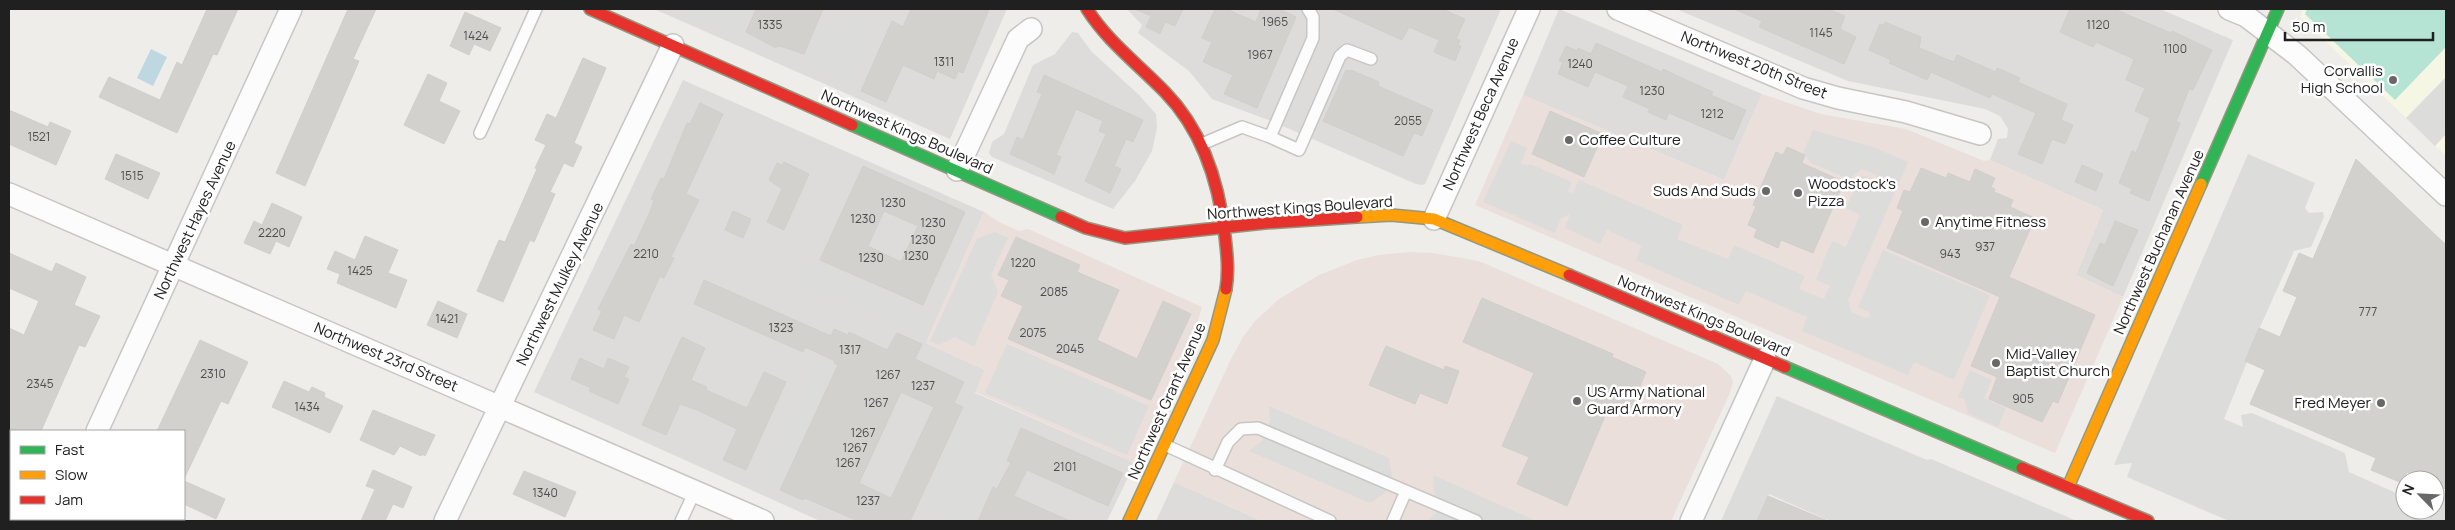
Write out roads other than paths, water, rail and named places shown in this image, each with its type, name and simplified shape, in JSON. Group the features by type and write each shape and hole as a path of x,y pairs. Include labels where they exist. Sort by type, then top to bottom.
{"main road":[{"name":"Northwest Kings Boulevard","path":"590,9 1042,209 1108,235 1125,238 1154,236 1224,227 1391,215 1434,219 1462,229 2068,487 2128,517 2148,521"},
{"name":"Northwest Grant Avenue","path":"1087,9 1096,25 1109,41 1177,105 1202,144 1216,177 1224,227 1228,271 1222,309 1213,340 1130,521"},
{"name":"Northwest Buchanan Avenue","path":"2068,487 2278,9"}],"street":[{"name":"Northwest Hayes Avenue","path":"98,430 291,9"},
{"name":"Northwest Beca Avenue","path":"1434,219 1528,9"},
{"name":"Northwest 20th Street","path":"1618,9 1803,88 1838,98 1906,112 1980,134"},
{"path":"2229,9 2246,16 2297,55 2446,195"},
{"path":"957,170 1018,39 1031,29"},
{"name":"Northwest Mulkey Avenue","path":"445,521 673,46"},
{"name":"Northwest 23rd Street","path":"9,194 763,521"},
{"path":"1691,521 1765,359"}],"lane":[{"path":"480,133 536,9"},
{"path":"1270,137 1313,38 1313,17 1308,9"},
{"path":"1202,144 1242,127 1299,150 1340,56 1347,50 1371,59"},
{"path":"1215,470 1228,442 1241,429 1258,428 1476,521"},
{"path":"1165,445 1215,470 1330,521"},
{"path":"681,521 695,490"},
{"path":"1393,521 1406,491"}],"water":[{"path":"151,49 167,57 153,86 137,78"}],"place":[{"name":"Corvallis High School","path":"2393,80"},
{"name":"Coffee Culture","path":"1569,140"},
{"name":"Suds And Suds","path":"1766,191"},
{"name":"Woodstock's Pizza","path":"1798,193"},
{"name":"Anytime Fitness","path":"1925,222"},
{"name":"Mid-Valley Baptist Church","path":"1996,363"},
{"name":"US Army National Guard Armory","path":"1577,401"},
{"name":"Fred Meyer","path":"2381,403"}]}
